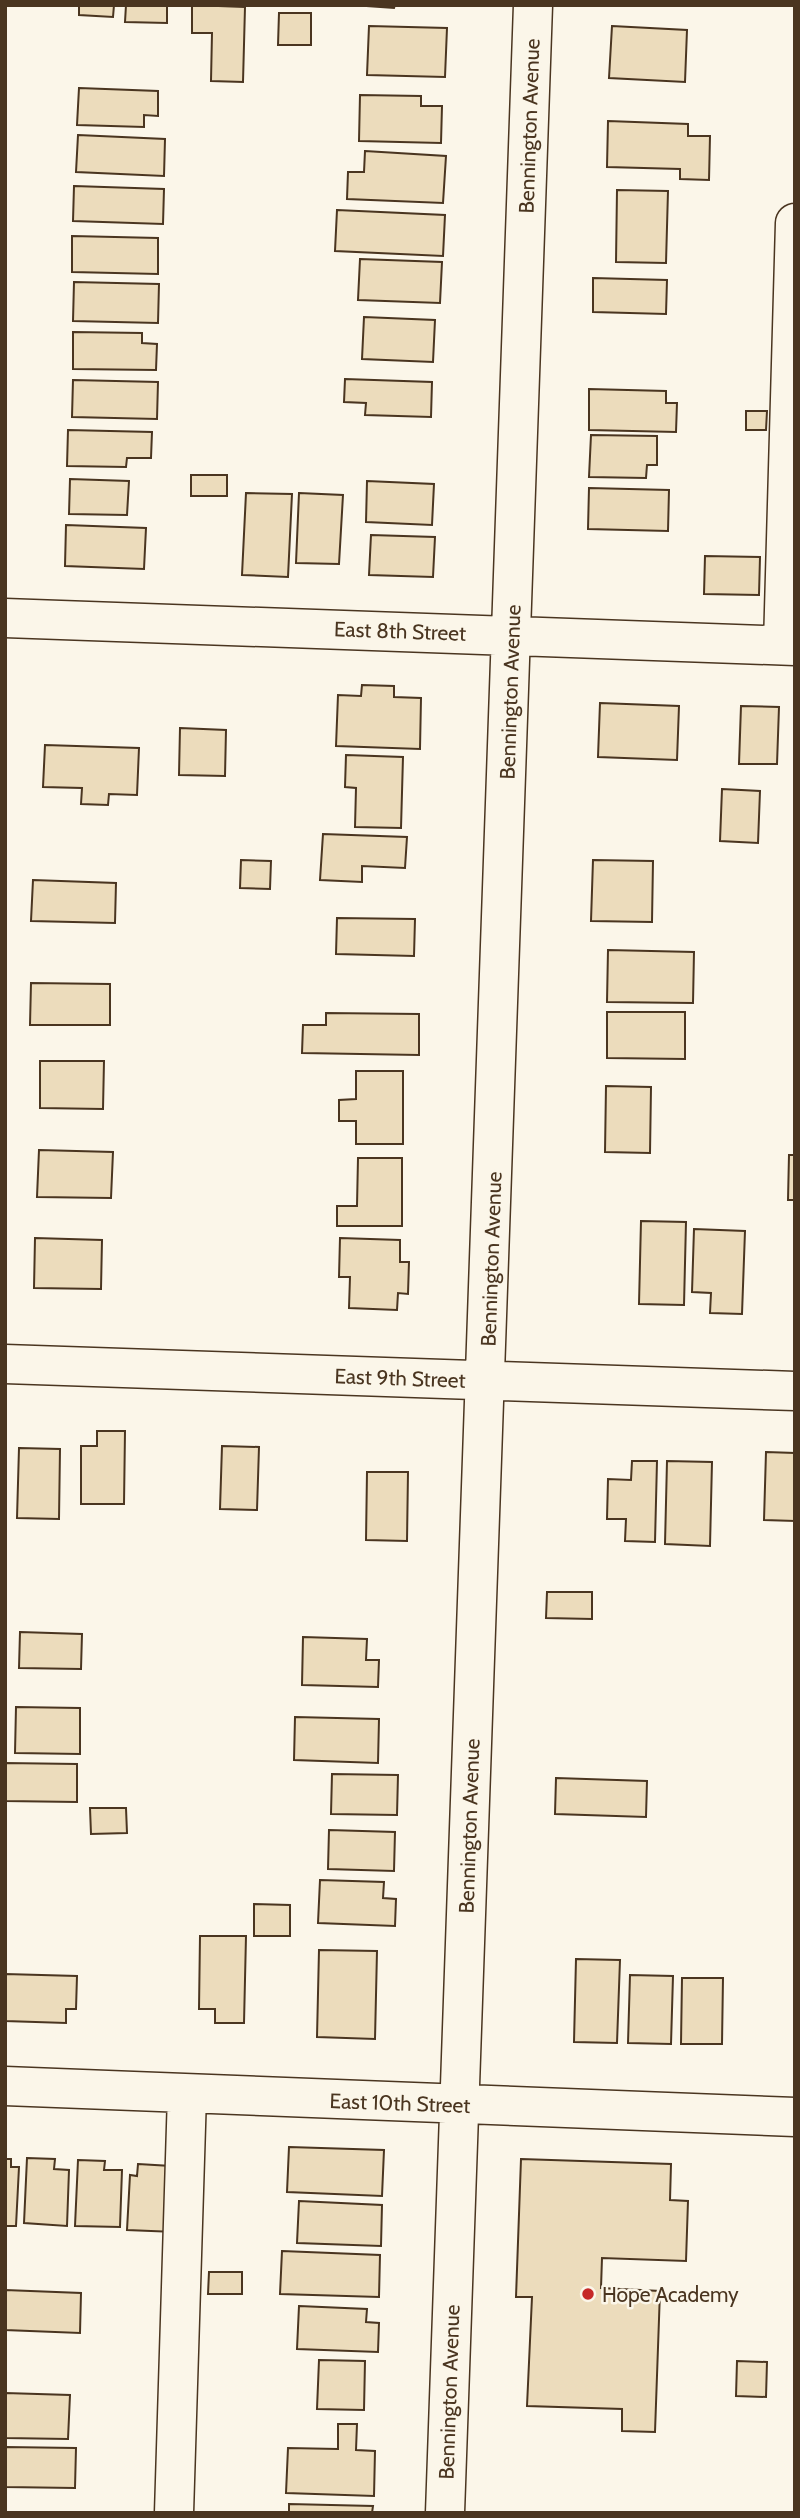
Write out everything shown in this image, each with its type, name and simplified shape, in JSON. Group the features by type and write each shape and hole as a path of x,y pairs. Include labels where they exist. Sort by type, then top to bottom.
{"street":[{"name":"Bennington Avenue","path":"445,2513 533,5"},
{"path":"789,645 795,223"},
{"name":"East 8th Street","path":"5,618 789,645"},
{"name":"East 9th Street","path":"5,1364 795,1391"},
{"name":"East 10th Street","path":"5,2086 795,2117"},
{"path":"174,2513 187,2094"}],"building":[{"path":"79,5 114,5 113,17 79,15"},
{"path":"126,5 167,5 167,23 125,22"},
{"path":"192,5 245,7 243,82 211,81 212,33 192,33"},
{"path":"352,5 395,5 394,8"},
{"path":"279,13 311,13 311,45 278,45"},
{"path":"369,26 447,28 445,77 367,75"},
{"path":"612,26 687,30 685,82 609,78"},
{"path":"79,88 158,91 158,116 144,115 144,127 77,125"},
{"path":"360,95 421,96 421,106 442,106 441,143 359,141"},
{"path":"608,121 688,124 688,136 710,136 709,180 680,179 680,169 607,167"},
{"path":"78,135 165,139 164,176 76,172"},
{"path":"365,151 446,156 443,203 347,199 348,172 364,172"},
{"path":"74,186 164,189 163,224 73,221"},
{"path":"617,190 668,191 666,263 616,262"},
{"path":"337,210 445,215 443,256 335,251"},
{"path":"72,236 158,238 158,274 72,272"},
{"path":"360,259 442,262 440,303 358,300"},
{"path":"593,278 667,280 666,314 593,312"},
{"path":"74,282 159,284 158,323 73,321"},
{"path":"364,317 435,320 433,362 362,359"},
{"path":"73,332 142,333 142,343 157,344 156,370 73,369"},
{"path":"345,379 432,382 431,417 365,415 366,403 344,402"},
{"path":"73,380 158,382 157,419 72,417"},
{"path":"589,389 666,391 666,403 677,403 676,432 589,430"},
{"path":"746,411 767,411 766,430 746,430"},
{"path":"68,430 152,432 151,458 127,458 126,467 67,466"},
{"path":"591,435 657,436 657,465 647,465 646,478 589,477"},
{"path":"191,475 227,475 227,496 191,496"},
{"path":"70,479 129,481 127,515 69,514"},
{"path":"367,481 434,484 432,525 366,522"},
{"path":"589,488 669,490 668,531 588,529"},
{"path":"246,493 292,494 288,577 242,575"},
{"path":"299,493 343,495 339,564 296,563"},
{"path":"66,525 146,528 144,569 65,566"},
{"path":"371,535 435,537 433,577 369,575"},
{"path":"705,556 760,557 759,595 704,594"},
{"path":"362,685 394,686 394,697 421,698 420,749 336,746 338,695 361,696"},
{"path":"600,703 679,706 677,760 598,757"},
{"path":"741,706 779,707 777,764 739,764"},
{"path":"180,728 226,730 225,776 179,775"},
{"path":"45,745 139,748 137,795 109,794 108,805 81,804 82,788 43,787"},
{"path":"346,755 403,757 401,828 355,827 356,788 345,787"},
{"path":"722,789 760,791 758,843 720,841"},
{"path":"323,834 407,837 405,868 362,866 362,882 320,880"},
{"path":"241,860 271,861 270,889 240,888"},
{"path":"593,860 653,861 652,922 591,921"},
{"path":"33,880 116,883 115,923 31,921"},
{"path":"337,918 415,919 414,956 336,954"},
{"path":"608,950 694,952 693,1003 607,1002"},
{"path":"31,983 110,984 110,1025 30,1025"},
{"path":"607,1012 685,1012 685,1059 607,1058"},
{"path":"326,1013 419,1014 419,1055 302,1053 303,1025 326,1025"},
{"path":"40,1061 104,1061 103,1109 40,1108"},
{"path":"356,1071 403,1071 403,1144 356,1144 356,1121 339,1121 339,1100 356,1099"},
{"path":"606,1086 651,1087 650,1153 605,1152"},
{"path":"39,1150 113,1152 111,1198 37,1197"},
{"path":"789,1155 795,1155 795,1200 788,1200"},
{"path":"358,1158 402,1158 402,1226 337,1226 337,1206 357,1206"},
{"path":"641,1221 686,1222 684,1305 639,1304"},
{"path":"694,1229 745,1231 742,1314 710,1313 711,1293 692,1292"},
{"path":"35,1238 102,1240 101,1289 34,1288"},
{"path":"340,1238 400,1240 400,1262 409,1262 408,1294 398,1293 397,1310 349,1308 350,1277 339,1277"},
{"path":"97,1431 125,1431 124,1504 81,1504 81,1446 97,1446"},
{"path":"222,1446 259,1447 257,1510 220,1509"},
{"path":"19,1448 60,1449 59,1519 17,1518"},
{"path":"766,1452 795,1453 795,1521 764,1520"},
{"path":"632,1461 657,1461 655,1542 625,1541 626,1519 607,1519 608,1479 631,1480"},
{"path":"667,1461 712,1462 710,1546 665,1544"},
{"path":"367,1472 408,1472 407,1541 366,1540"},
{"path":"547,1592 592,1592 592,1619 546,1618"},
{"path":"20,1632 82,1634 81,1669 19,1668"},
{"path":"303,1637 367,1639 366,1660 379,1660 378,1687 302,1685"},
{"path":"16,1707 80,1708 80,1754 15,1753"},
{"path":"295,1717 379,1719 378,1763 294,1760"},
{"path":"5,1763 77,1764 77,1802 5,1801"},
{"path":"332,1774 398,1775 397,1815 331,1814"},
{"path":"556,1778 647,1781 646,1817 555,1814"},
{"path":"90,1808 126,1808 127,1833 91,1834"},
{"path":"329,1830 395,1832 394,1871 328,1869"},
{"path":"320,1880 384,1882 383,1898 396,1899 395,1926 318,1923"},
{"path":"254,1904 290,1905 290,1936 254,1936"},
{"path":"200,1936 246,1936 244,2023 215,2023 215,2009 199,2009"},
{"path":"319,1950 377,1951 375,2039 317,2037"},
{"path":"576,1959 620,1960 617,2043 574,2042"},
{"path":"5,1974 77,1976 76,2009 66,2009 66,2023 5,2021"},
{"path":"630,1975 673,1976 671,2044 628,2043"},
{"path":"682,1978 723,1978 722,2044 681,2044"},
{"path":"289,2147 384,2150 382,2196 287,2192"},
{"path":"27,2158 55,2159 54,2169 69,2170 67,2226 24,2223"},
{"path":"5,2159 11,2159 11,2167 19,2167 16,2226 5,2226"},
{"name":"Hope Academy","path":"521,2159 671,2164 670,2200 688,2201 686,2261 602,2258 601,2288 660,2291 655,2432 622,2431 622,2409 527,2406 532,2297 516,2297"},
{"path":"78,2160 105,2161 104,2170 122,2170 120,2227 75,2226"},
{"path":"138,2164 171,2166 175,2232 127,2230 130,2175 137,2176"},
{"path":"299,2201 382,2205 381,2246 297,2243"},
{"path":"282,2251 380,2255 379,2297 280,2294"},
{"path":"209,2272 242,2272 242,2294 208,2294"},
{"path":"5,2290 81,2293 80,2333 5,2330"},
{"path":"299,2306 367,2309 366,2322 379,2323 378,2352 297,2349"},
{"path":"319,2360 365,2361 364,2410 317,2409"},
{"path":"737,2361 767,2362 766,2397 736,2396"},
{"path":"5,2393 70,2395 68,2439 5,2438"},
{"path":"338,2424 357,2424 356,2450 375,2451 374,2496 286,2493 288,2448 338,2449"},
{"path":"5,2447 76,2448 75,2488 5,2487"},
{"path":"289,2504 373,2506 372,2513 289,2513"}],"place":[{"name":"Hope Academy","path":"588,2294"}]}
